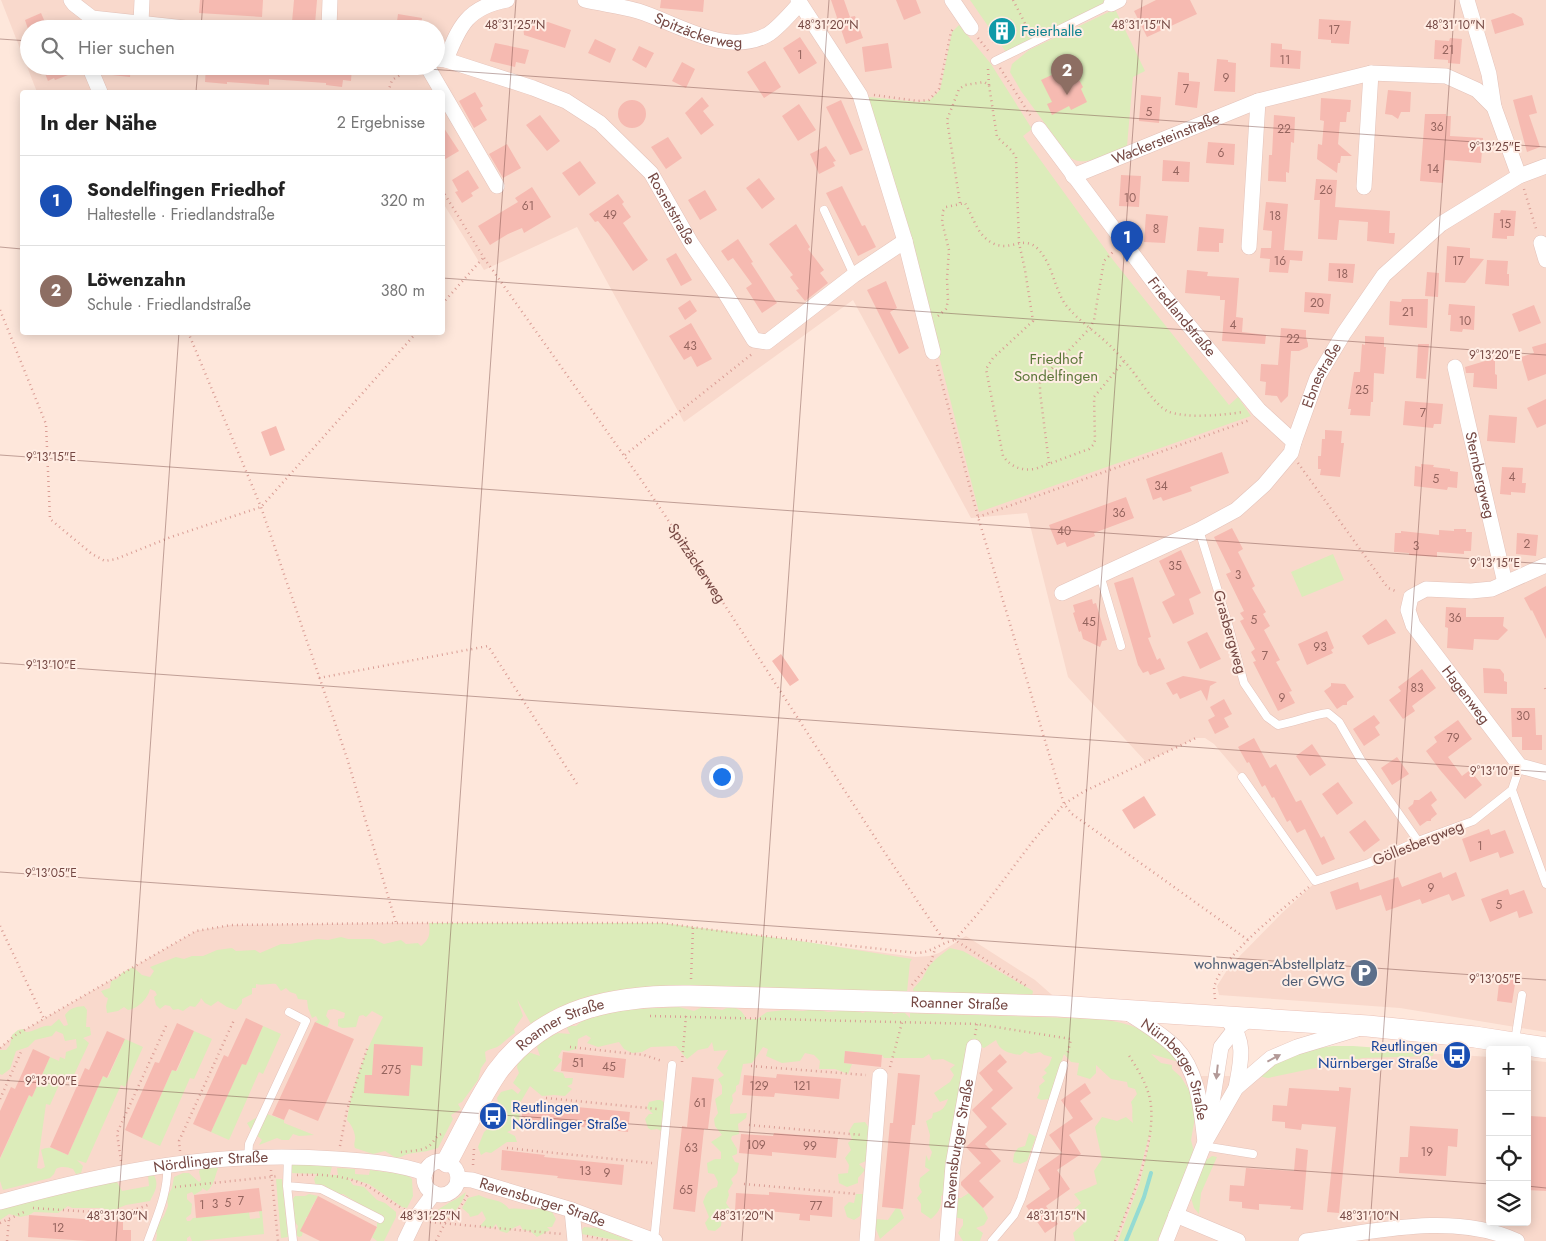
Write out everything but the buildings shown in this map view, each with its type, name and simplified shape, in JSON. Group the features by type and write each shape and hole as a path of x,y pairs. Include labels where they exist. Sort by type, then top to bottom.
{"street":[{"path":"71,0 88,20"},
{"path":"141,20 142,0"},
{"path":"329,20 330,0"},
{"path":"445,52 456,33 472,13 507,0"},
{"name":"Spitzäckerweg","path":"585,0 638,11 697,35 724,41 748,41 767,34 799,1"},
{"path":"952,0 971,28"},
{"name":"Wackersteinstraße","path":"1467,0 1489,74 1494,107 1519,176"},
{"path":"799,1 860,95 905,241 933,352"},
{"name":"Rosnetstraße","path":"445,60 566,101 600,123 651,173 691,242 754,340 766,342"},
{"path":"1364,186 1370,73"},
{"name":"Wackersteinstraße","path":"1073,176 1258,101 1370,73 1446,76 1477,90 1494,107"},
{"path":"93,75 99,90"},
{"path":"432,75 441,90"},
{"path":"445,97 497,186"},
{"path":"1249,247 1258,101"},
{"name":"Friedlandstraße","path":"1039,129 1174,308 1292,448"},
{"name":"Ebnestraße","path":"1062,593 1199,530 1236,510 1264,485 1292,448 1317,378 1344,333 1384,275 1441,224 1519,176 1546,166"},
{"path":"766,342 854,275 905,241"},
{"path":"1541,243 1546,260"},
{"name":"Sternbergweg","path":"1455,367 1505,583"},
{"path":"1411,597 1426,589 1471,591 1492,589 1546,565"},
{"name":"Hagenweg","path":"1411,597 1408,610 1413,625 1520,766"},
{"path":"1520,766 1546,773"},
{"name":"Roanner Straße","path":"453,1171 488,1086 498,1071 521,1046 552,1022 570,1013 604,1002 645,996 690,996 904,1012 1057,1006 1231,1016 1476,1036 1546,1048"},
{"name":"Nürnberger Straße","path":"1125,1010 1165,1038 1182,1055 1190,1068 1198,1093 1204,1144"},
{"name":"Nürnberger Straße","path":"1231,1016 1242,1046 1236,1088"},
{"name":"Nürnberger Straße","path":"1166,1241 1204,1144 1211,1116 1221,1047 1231,1016"},
{"name":"Nürnberger Straße","path":"1204,1144 1236,1088 1271,1058 1297,1047 1368,1026"},
{"name":"Ravensburger Straße","path":"947,1241 953,1165 974,1047"},
{"path":"867,1241 880,1076"},
{"name":"Nördlinger Straße","path":"0,1202 82,1180 124,1172 174,1163 248,1157 288,1156 379,1163 404,1166 425,1173"},
{"path":"435,1162 453,1171 454,1190 449,1193 444,1195 434,1193 425,1184 425,1173 435,1162"},
{"name":"Ravensburger Straße","path":"453,1171 472,1180 572,1210 652,1240"},
{"path":"405,1241 418,1216 434,1193"},
{"path":"572,1210 577,1238"},
{"path":"1176,1215 1238,1241"},
{"path":"1306,1241 1419,1225 1482,1229 1500,1233 1516,1241"}],"lane":[{"path":"995,61 1115,2"},
{"path":"824,210 854,275"},
{"name":"Grasbergweg","path":"1199,530 1228,620 1244,683 1267,717 1278,725 1319,714 1328,713 1333,717 1339,722 1361,760 1418,841"},
{"path":"1100,575 1122,646"},
{"path":"1520,766 1512,790 1546,884"},
{"path":"1242,777 1315,881"},
{"name":"Göllesbergweg","path":"1315,881 1369,863 1418,841 1473,821 1512,790"},
{"path":"1515,1043 1522,995"},
{"path":"248,1157 249,1144 306,1021 290,1012"},
{"name":"Ravensburger Straße","path":"652,1240 672,1065"},
{"path":"992,1241 1014,1215 1021,1199 1064,1065"},
{"path":"1204,1144 1253,1154"},
{"path":"288,1156 287,1186 295,1240"},
{"path":"148,1241 163,1200 168,1173 174,1163"},
{"path":"287,1186 321,1188 380,1219"}],"path":[{"path":"1013,0 1034,41"},
{"path":"860,95 875,95 918,101 929,100 939,89 951,32 955,25 960,24 971,28 1039,129"},
{"path":"389,90 392,80 400,75"},
{"path":"960,203 947,120 959,90 965,85 984,82 989,84 997,137 1016,157 1019,243 1033,321 988,364 986,369 1003,456 1006,461 1012,466 1027,470 1084,452 1094,444 1094,397 1124,361"},
{"path":"1519,176 1541,243"},
{"name":"Spitzäckerweg","path":"445,195 484,258 624,456 724,604 885,853 945,942"},
{"path":"926,322 939,316 946,309 948,301 949,250 942,222 943,211 946,207 965,203 977,228 988,240 997,246 1008,247 1028,242 1037,248 1044,256 1056,288 1074,316 1090,328 1124,361 1160,405 1167,410 1190,415 1262,413"},
{"path":"1049,463 1040,381 1090,328 1094,320 1104,261 1123,242"},
{"path":"445,301 484,258"},
{"path":"0,310 46,424 50,520 92,554 105,561 116,559 171,537 261,507 414,335"},
{"path":"189,335 261,507 347,758 396,923"},
{"path":"624,456 766,342"},
{"path":"933,352 978,517 1064,804 1072,814 1248,940"},
{"path":"978,517 1262,413"},
{"path":"1292,448 1388,588 1411,597"},
{"path":"319,678 488,646 579,787"},
{"path":"0,1048 14,1036 196,931 231,925 396,923 662,924 917,953 927,952 945,942 955,940 981,910 1033,841 1064,804 1083,792 1196,738"},
{"path":"1231,1016 1214,986 1221,970 1248,940 1315,881"},
{"path":"0,926 44,1019"},
{"path":"690,996 693,928"},
{"path":"955,940 1034,991"},
{"path":"751,1066 880,1076 888,1074 913,985 931,962 935,949"},
{"path":"645,1016 904,1012 1071,1039 1064,1065"},
{"path":"570,1047 644,1055 672,1065 681,1065 686,1016"},
{"path":"174,1163 179,1141 234,1020"},
{"path":"124,1172 117,1133 166,1026"},
{"path":"339,1151 347,1110 368,1046"},
{"path":"0,1099 21,1052"},
{"path":"1115,1241 1142,1166 1149,1136 1151,1116 1146,1086 1128,1054"},
{"path":"546,1098 668,1110"},
{"path":"749,1125 874,1136"},
{"path":"507,1148 662,1164"},
{"path":"271,1156 278,1241 274,1241"},
{"path":"744,1184 870,1195"},
{"path":"7,1241 9,1219"},
{"path":"577,1238 599,1238 610,1241"}],"shaded area":[{"path":"1,0 1546,0 1546,1032 1400,1008 1219,995 1217,986 1229,967 1282,913 1317,881 1242,777 1214,744 1205,738 1196,738 1146,762 1068,677 1027,513 971,518 853,300 684,422 577,227 484,270 445,206 445,90 36,90 30,75 445,75 445,20 20,20 20,49"},
{"path":"662,923 915,957 939,953 966,936 1035,980 1060,1002 1131,1024 1194,1076 1261,1076 1359,1056 1443,1054 1486,1057 1486,1226 1531,1226 1531,1060 1546,1062 1546,1241 0,1241 0,1048 14,1036 196,931 231,925"}],"green space":[{"path":"970,0 1106,0 1107,3 1008,55"},
{"path":"1115,9 1145,71 1133,77 1127,146 1096,159 1080,161 1068,155 1021,91 1010,72 1012,64 1029,50"},
{"name":"Friedhof Sondelfingen","path":"959,25 991,64 1032,129 1023,136 1113,260 1229,405 1238,397 1251,416 979,512 909,239 868,97 919,102 930,100 940,90 952,32"},
{"path":"1333,554 1344,580 1302,597 1291,572"},
{"path":"429,923 662,923 807,942 912,959 910,962 906,1002 662,996 536,1033 517,999 523,1016 514,1029 515,1033 499,1046 485,1052 486,1061 481,1068 478,1080 462,1102 458,1104 461,1109 451,1115 453,1119 438,1148 408,1154 399,1158 385,1151 373,1154 355,1148 355,1134 347,1120 352,1093 361,1067 383,1017 372,1011 366,1017 363,1015 359,1016 356,1027 342,1028 338,1026 338,1019 344,1018 345,1013 334,1009 328,1010 326,1016 330,1021 327,1027 315,1022 318,1020 316,1016 312,1018 307,1000 298,999 296,994 286,988 281,991 276,984 256,984 256,988 252,988 252,994 242,999 242,1003 236,1010 218,1001 211,1006 201,998 195,1007 190,1006 183,1011 173,1010 170,1006 165,1005 160,1009 156,1005 154,997 157,995 155,991 150,989 145,1000 135,1008 128,1010 124,1007 118,1011 107,1013 108,998 101,991 110,988 111,981 117,979 122,973 133,967 142,975 150,977 154,971 150,967 176,957 184,959 192,956 203,956 217,950 232,948 236,951 255,950 260,953 281,944 341,937 348,939 373,939 384,944 401,940 406,944 418,943 421,946 429,936"},
{"path":"950,948 963,951 1028,988 1033,991 1032,996 914,995 913,989 922,979 929,966"},
{"path":"84,1006 87,1010 86,1027 90,1027 91,1035 83,1038 89,1043 73,1077 68,1079 63,1076 50,1105 46,1104 37,1168 45,1167 41,1150 45,1148 54,1149 68,1155 103,1076 108,1078 125,1039 143,1047 125,1087 121,1085 86,1163 77,1160 83,1166 81,1173 76,1174 73,1169 60,1167 56,1169 50,1178 3,1190 0,1181 0,1159 29,1095 32,1097 50,1057 59,1061 60,1057 65,1059 66,1052 77,1048 76,1039 65,1041 63,1034 56,1031 52,1036 35,1040 28,1047 16,1051 10,1069 2,1075 0,1074 0,1050 6,1050 10,1045 12,1035 18,1030 23,1029 29,1032 45,1026 51,1026 59,1019 64,1026 68,1025 65,1015 73,1008"},
{"path":"732,1006 741,1011 747,1019 757,1019 767,1012 785,1010 803,1011 814,1009 828,1012 853,1010 863,1013 871,1009 892,1011 893,1014 904,1012 910,1018 910,1013 1103,1019 1127,1024 1150,1033 1163,1043 1179,1062 1151,1054 1161,1063 1172,1065 1172,1069 1181,1077 1193,1097 1196,1112 1191,1140 1194,1152 1162,1238 1159,1237 1157,1241 1118,1241 1140,1182 1151,1136 1153,1135 1149,1136 1137,1181 1115,1241 1075,1241 1073,1233 1084,1223 1074,1209 1081,1203 1074,1194 1097,1184 1094,1171 1102,1159 1095,1127 1102,1117 1117,1121 1126,1117 1133,1123 1131,1102 1137,1094 1135,1089 1128,1087 1127,1082 1111,1079 1096,1065 1096,1073 1090,1079 1077,1075 1079,1063 1071,1062 1064,1054 1049,1099 1041,1100 1037,1098 1040,1091 1039,1086 1045,1081 1042,1077 1047,1073 1044,1070 1049,1065 1052,1057 1040,1052 1031,1054 1025,1051 1020,1055 1005,1051 996,1040 984,1048 969,1042 950,1192 941,1196 939,1209 931,1219 921,1212 921,1204 917,1198 922,1192 919,1186 920,1178 930,1170 925,1167 926,1155 929,1161 932,1152 929,1146 930,1135 926,1121 932,1118 933,1113 943,1109 946,1105 948,1099 940,1102 934,1093 950,1082 954,1075 950,1069 955,1065 943,1059 932,1060 929,1054 923,1058 884,1058 882,1055 845,1051 844,1063 852,1064 848,1074 835,1069 819,1069 820,1061 814,1055 805,1053 800,1061 782,1063 766,1056 768,1049 763,1047 752,1063 743,1064 739,1084 732,1095 733,1101 730,1106 730,1114 747,1113 746,1118 738,1124 739,1134 732,1136 731,1139 737,1149 737,1154 732,1156 735,1162 739,1163 737,1173 731,1179 733,1183 728,1191 729,1195 726,1203 732,1212 722,1216 721,1226 715,1231 708,1230 705,1223 709,1217 703,1202 708,1192 717,1187 718,1182 714,1174 708,1173 707,1163 715,1159 721,1159 721,1152 711,1142 722,1135 715,1126 714,1119 718,1113 715,1099 722,1094 722,1086 718,1079 724,1075 717,1068 728,1050 714,1051 712,1042 708,1048 698,1050 687,1059 676,1046 651,1047 642,1052 632,1053 624,1049 619,1042 598,1047 587,1043 591,1038 586,1035 578,1039 577,1049 562,1050 558,1057 562,1060 553,1071 563,1073 565,1078 573,1078 572,1084 567,1086 572,1089 565,1096 542,1096 530,1086 520,1103 519,1129 507,1132 515,1136 517,1142 507,1142 491,1153 486,1152 481,1155 478,1147 484,1132 492,1125 495,1111 500,1108 497,1098 501,1092 512,1089 518,1094 521,1090 513,1083 519,1073 517,1067 519,1058 528,1052 540,1056 537,1047 542,1040 558,1033 570,1034 566,1026 576,1026 587,1017 593,1018 599,1013 679,1007 694,1011 702,1007 722,1010"},
{"path":"263,1026 281,1034 263,1074 259,1072 229,1140 211,1132 242,1063 246,1065"},
{"path":"194,1031 212,1039 194,1079 190,1078 160,1146 142,1138 172,1070 177,1071"},
{"path":"1333,1046 1434,1052 1433,1056 1363,1058 1268,1078 1257,1076 1292,1056"},
{"path":"661,1100 666,1104 663,1110 667,1113 670,1120 661,1131 648,1128 645,1119 649,1114 653,1114 647,1108 649,1102"},
{"path":"264,1113 284,1120 284,1123 314,1135 299,1136 293,1134 289,1140 277,1138 259,1145 262,1140 251,1130 247,1123"},
{"path":"865,1122 869,1128 867,1157 866,1161 859,1164 865,1170 858,1178 858,1183 847,1187 839,1183 838,1174 848,1173 849,1165 845,1158 851,1150 848,1143 852,1139 849,1131 854,1123"},
{"path":"1029,1133 1036,1137 1027,1161 1020,1164 1013,1162 1014,1154 1018,1148 1025,1146"},
{"path":"1212,1156 1217,1157 1201,1193 1199,1214 1194,1208 1191,1198 1205,1161"},
{"path":"292,1164 332,1166 330,1175 338,1175 337,1168 355,1169 355,1174 369,1175 370,1170 407,1175 412,1179 413,1196 407,1208 402,1207 369,1184 348,1178 353,1185 364,1187 377,1200 385,1203 396,1212 396,1217 384,1241 377,1241 372,1237 377,1227 377,1215 343,1194 334,1194 324,1185 316,1186 314,1179 317,1174 291,1173"},
{"path":"219,1166 210,1189 207,1191 202,1188 202,1190 194,1195 192,1192 187,1194 187,1199 192,1204 191,1214 186,1218 187,1221 193,1218 249,1212 250,1219 260,1218 259,1211 262,1211 264,1234 199,1241 192,1241 190,1236 187,1238 187,1241 156,1241 156,1227 168,1206 167,1197 172,1188 174,1177 183,1173 189,1173 199,1182 201,1180 200,1169"},
{"path":"153,1174 156,1184 150,1201 126,1205 111,1211 102,1208 72,1208 68,1206 58,1213 34,1212 20,1217 9,1214 0,1220 0,1202 62,1191 70,1193 83,1187 91,1188 99,1179 113,1175 122,1191 149,1186 148,1175"},
{"path":"276,1179 282,1179 288,1237 281,1238"},
{"path":"466,1192 453,1213 441,1222 430,1219 442,1207"},
{"path":"969,1193 983,1208 988,1218 984,1225 976,1228 983,1233 980,1241 963,1241 958,1233 963,1225 963,1219 954,1217 950,1198 961,1198"},
{"path":"309,1194 318,1196 310,1210 312,1212 308,1218 306,1217 302,1236 299,1237 296,1235 298,1226 294,1221 293,1199 295,1196"},
{"path":"856,1194 863,1194 860,1216 854,1220 847,1217 844,1207 849,1202 854,1203"},
{"path":"479,1195 499,1201 509,1209 533,1210 543,1207 552,1212 556,1219 552,1227 547,1227 550,1230 537,1237 530,1231 523,1230 520,1225 507,1233 500,1231 496,1224 492,1228 480,1226 486,1219 482,1211 478,1215 470,1217 462,1208 468,1198"},
{"path":"896,1208 900,1209 904,1218 880,1239 876,1229 876,1219 888,1220"},
{"path":"584,1227 597,1228 631,1241 581,1234"}],"waterway":[{"path":"1126,1241 1144,1197 1151,1173"}],"place":[{"name":"Feierhalle","path":"1002,31"},
{"name":"Löwenzahn","path":"1067,95"},
{"name":"Sondelfingen Friedhof","path":"1127,262"},
{"name":"wohnwagen-Abstellplatz der GWG","path":"1364,973"},
{"name":"Reutlingen Nürnberger Straße","path":"1457,1055"},
{"name":"Reutlingen Nördlinger Straße","path":"493,1116"}]}
